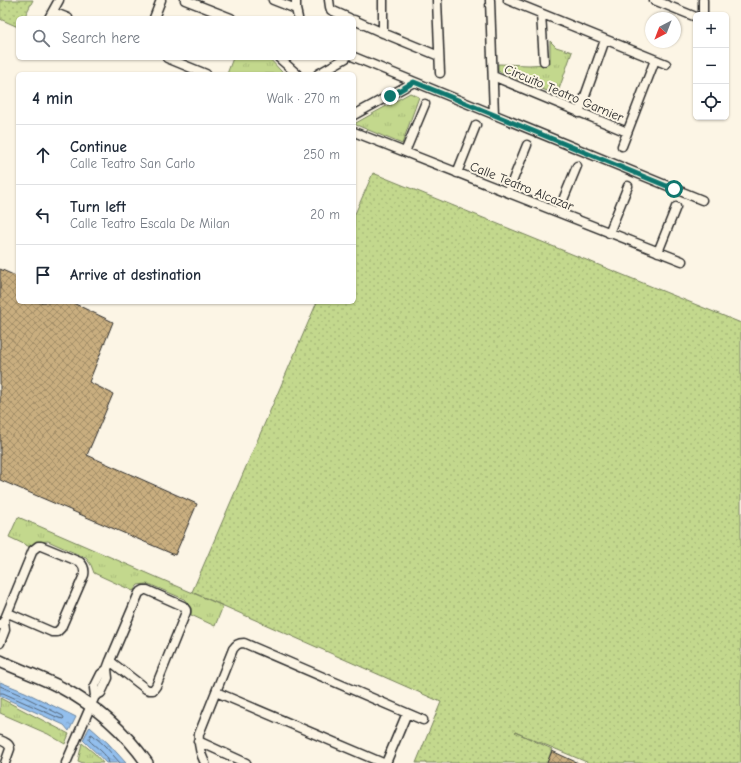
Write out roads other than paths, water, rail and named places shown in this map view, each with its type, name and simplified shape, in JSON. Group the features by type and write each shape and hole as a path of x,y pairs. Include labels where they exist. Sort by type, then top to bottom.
{"street":[{"path":"51,15 59,0"},
{"path":"155,16 161,0"},
{"path":"184,0 226,16"},
{"path":"273,0 295,3 298,16"},
{"path":"329,0 331,10 344,16"},
{"path":"383,0 383,33"},
{"path":"437,0 440,74"},
{"name":"Circuito Teatro Garnier","path":"490,0 494,115"},
{"path":"508,0 666,64"},
{"path":"654,0 693,16"},
{"path":"703,0 703,12"},
{"path":"541,14 544,61"},
{"path":"356,21 439,56"},
{"path":"579,112 605,40"},
{"path":"356,58 702,200"},
{"path":"172,60 201,72"},
{"path":"281,60 296,72"},
{"path":"322,72 342,60"},
{"name":"Circuito Teatro Garnier","path":"622,146 655,60"},
{"name":"Circuito Teatro Garnier","path":"493,76 627,132"},
{"path":"356,115 414,82"},
{"path":"405,152 425,104"},
{"path":"457,173 476,125"},
{"name":"Calle Teatro Alcazar","path":"356,133 682,261"},
{"path":"508,192 526,145"},
{"path":"558,212 577,166"},
{"path":"609,233 628,186"},
{"path":"658,252 676,207"},
{"path":"0,643 5,630 2,623 8,613 35,547 41,546 83,564 84,575 61,628 57,632 52,632 8,613"},
{"path":"66,763 93,700 94,688 101,674 108,665 139,592 147,590 185,608 186,612 156,686 153,690 146,689 108,665"},
{"path":"204,763 198,741 199,734 235,646 238,644 244,643 423,720"},
{"path":"0,661 93,700 147,763"},
{"path":"216,692 383,763"},
{"path":"386,763 407,713"},
{"path":"0,740 9,745 10,749 5,763"},
{"path":"198,741 246,763"}],"water":[{"path":"0,682 25,692 76,717 69,731 64,725 0,696"},
{"path":"90,727 108,743 126,763 106,763 83,740"}]}
